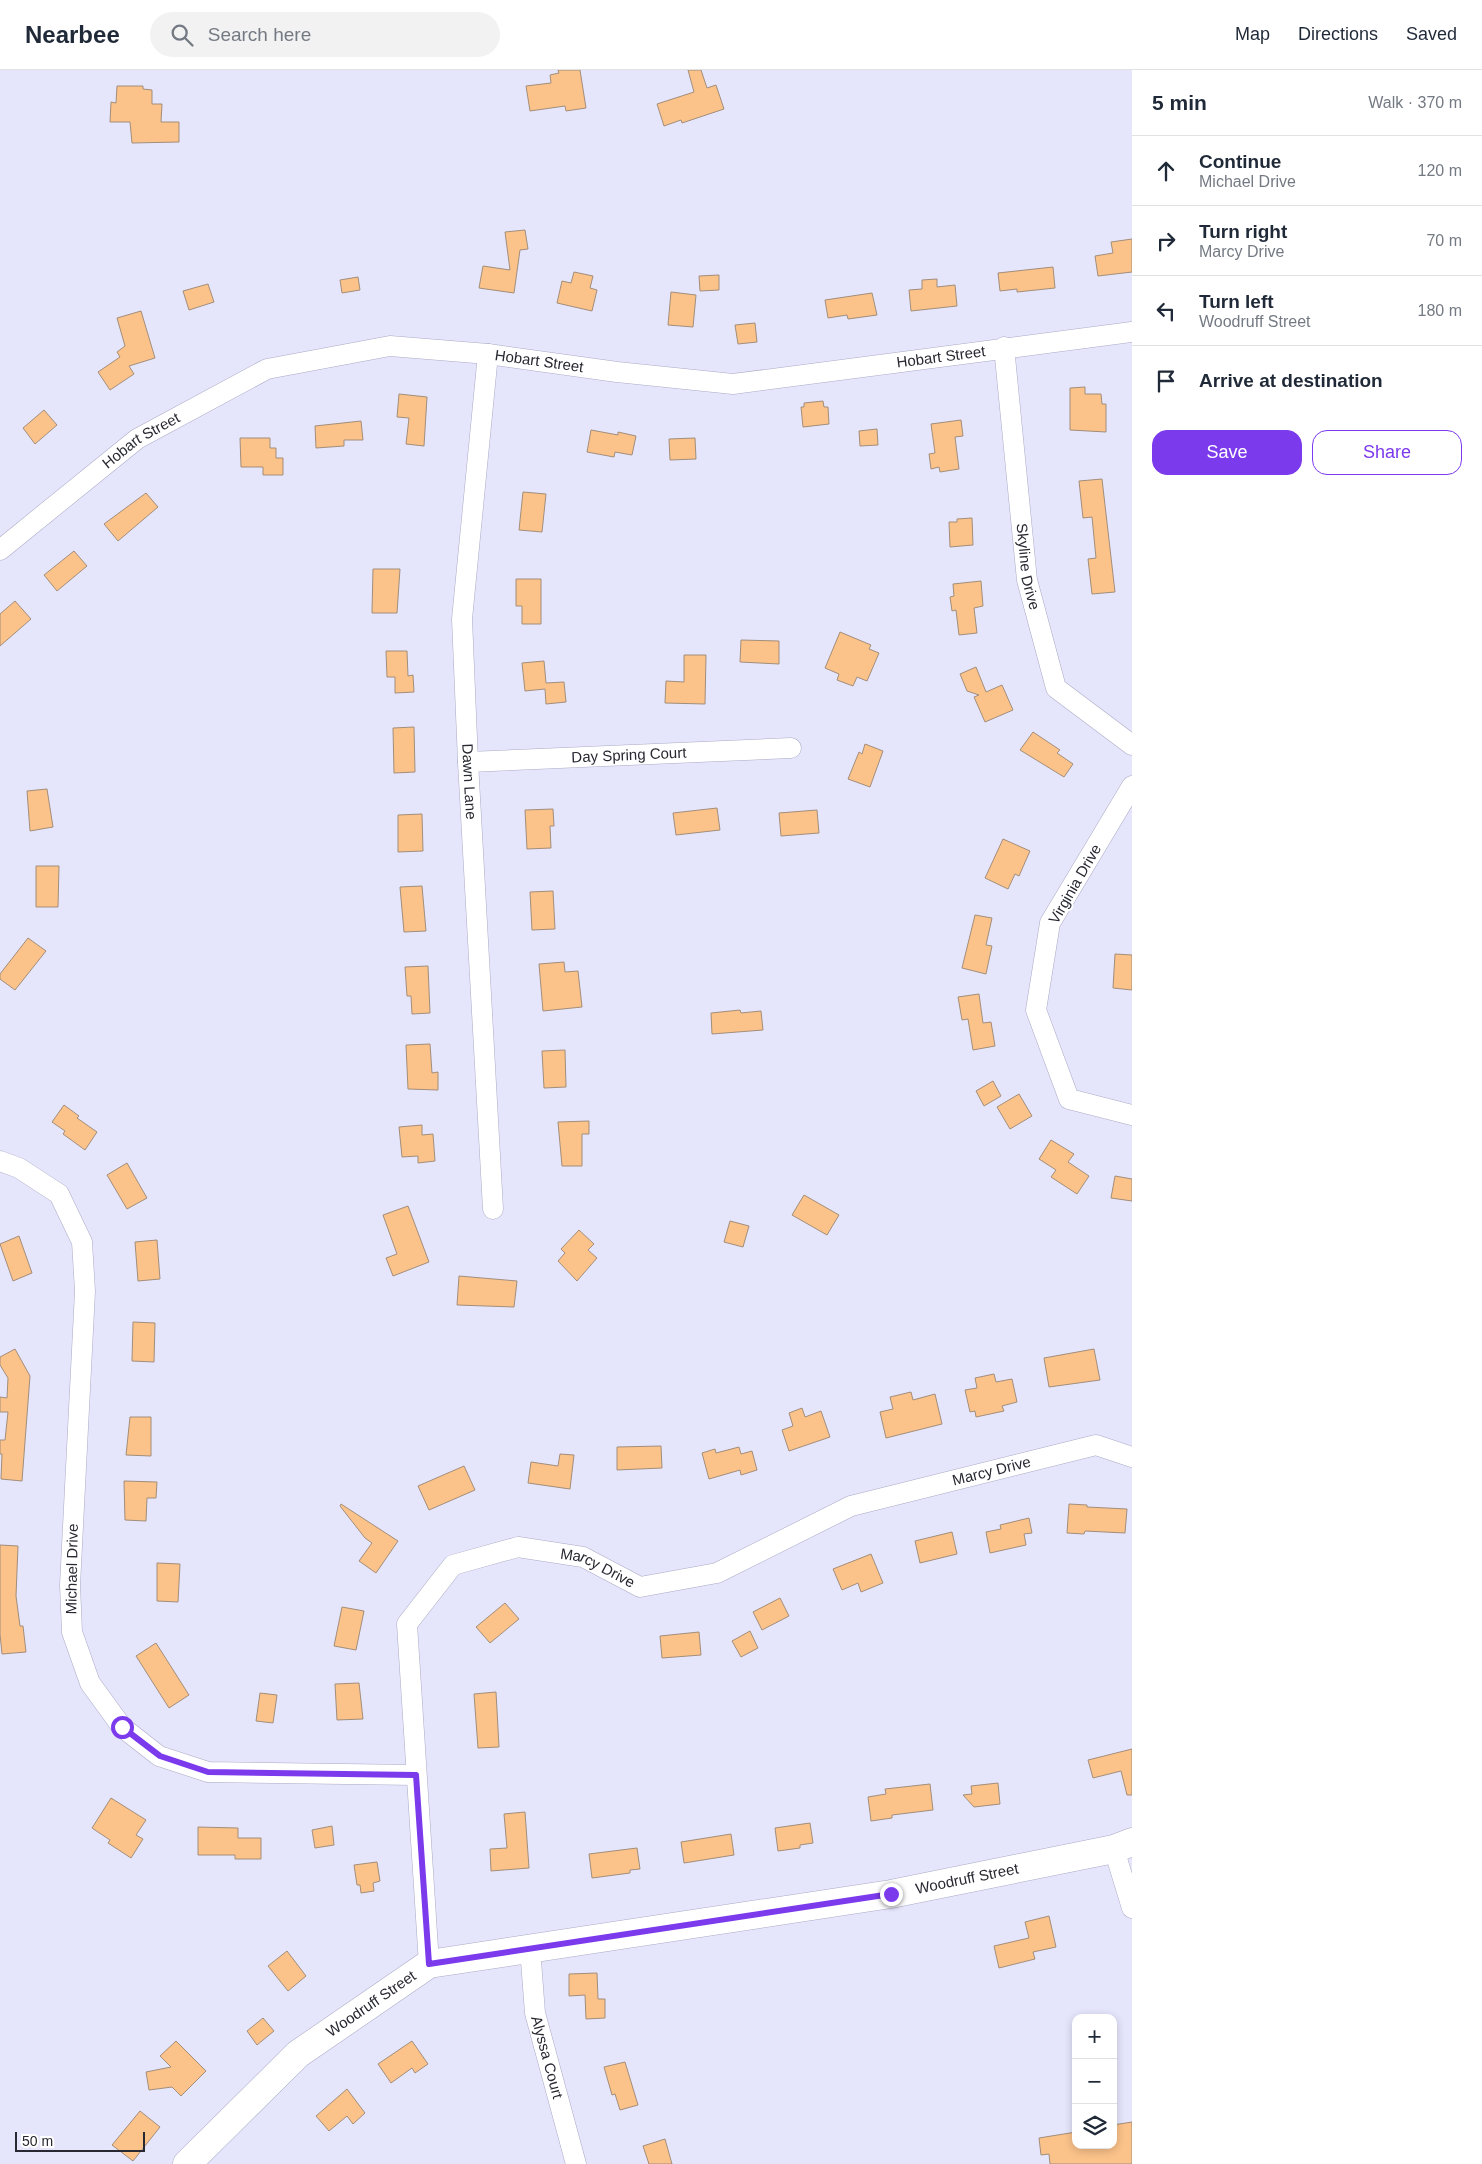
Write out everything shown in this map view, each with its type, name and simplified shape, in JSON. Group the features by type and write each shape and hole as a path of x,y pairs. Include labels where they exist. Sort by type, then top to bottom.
{"street":[{"name":"Hobart Street","path":"0,550 137,439 267,369 390,346 488,354 617,372 733,384 1004,347 1132,332"},
{"name":"Skyline Drive","path":"1004,347 1027,580 1056,688 1132,745"},
{"name":"Dawn Lane","path":"488,354 462,619 468,762 493,1209"},
{"name":"Day Spring Court","path":"468,762 790,748"},
{"name":"Virginia Drive","path":"1132,786 1050,922 1036,1010 1069,1099 1132,1115"},
{"name":"Michael Drive","path":"0,1161 19,1168 59,1194 82,1242 85,1291 70,1585 72,1632 90,1683 122,1727 144,1744 160,1756 208,1772 416,1775"},
{"name":"Marcy Drive","path":"429,1964 407,1624 453,1565 518,1547 583,1557 640,1587 717,1573 851,1506 1096,1445 1132,1457"},
{"name":"Woodruff Street","path":"188,2164 298,2054 429,1964 891,1894 1123,1845"},
{"path":"1123,1845 1132,1908"},
{"name":"Alyssa Court","path":"530,1948 535,2013 576,2164"}],"building":[{"path":"558,70 580,70 586,108 566,111 565,106 530,111 526,86 551,83 550,75 559,73"},
{"path":"688,70 701,70 707,88 716,85 724,109 682,123 681,120 664,126 657,104 694,92"},
{"path":"117,86 143,86 143,89 152,90 152,104 162,104 161,122 179,122 179,142 132,143 130,122 110,122 111,102 116,103"},
{"path":"525,230 528,249 520,250 514,293 479,288 483,266 510,270 505,232"},
{"path":"1132,239 1132,272 1098,276 1095,256 1113,253 1111,242"},
{"path":"1053,267 1055,288 1017,292 1017,289 1000,291 998,273"},
{"path":"574,272 593,276 590,288 597,290 592,311 557,303 562,281 571,283"},
{"path":"719,275 719,290 700,291 699,276"},
{"path":"358,277 360,290 342,293 340,280"},
{"path":"937,279 937,287 955,285 957,306 911,311 909,290 922,289 922,280"},
{"path":"208,284 214,302 189,310 183,291"},
{"path":"671,292 696,295 693,327 668,325"},
{"path":"872,293 877,315 848,319 847,315 828,318 825,300"},
{"path":"141,311 155,358 129,366 134,374 110,390 98,372 120,357 117,352 125,346 117,318"},
{"path":"755,323 757,342 738,344 735,325"},
{"path":"1085,387 1085,394 1101,394 1102,404 1106,404 1106,432 1070,430 1070,388"},
{"path":"399,394 427,397 424,446 406,444 409,418 397,417"},
{"path":"823,401 824,407 828,407 829,424 803,427 801,407 804,407 804,403"},
{"path":"44,410 57,425 35,444 23,428"},
{"path":"961,420 963,436 955,437 959,469 940,472 939,467 931,469 929,454 935,453 931,424"},
{"path":"361,421 363,440 344,440 344,446 316,448 315,426"},
{"path":"877,429 878,445 860,446 859,431"},
{"path":"591,430 618,435 618,432 636,436 632,455 615,452 614,457 587,452"},
{"path":"240,438 270,438 270,448 276,448 276,458 283,458 283,475 263,475 263,467 241,467"},
{"path":"695,438 696,459 670,460 669,439"},
{"path":"1102,479 1115,592 1092,594 1088,559 1096,558 1092,517 1083,518 1079,481"},
{"path":"523,492 546,494 542,532 519,530"},
{"path":"146,493 158,507 118,541 104,524"},
{"path":"972,518 973,545 950,547 949,522 957,522 957,519"},
{"path":"74,551 87,566 57,591 44,575"},
{"path":"373,569 400,569 397,613 372,613"},
{"path":"516,579 541,579 541,624 522,624 522,606 516,606"},
{"path":"981,581 983,606 974,608 977,633 959,635 956,610 952,611 950,597 954,596 953,584"},
{"path":"15,601 31,619 0,646 0,614"},
{"path":"840,632 871,645 869,649 879,653 867,681 857,677 853,686 837,680 839,674 825,668"},
{"path":"741,640 779,641 779,664 740,662"},
{"path":"386,651 407,651 408,676 413,675 414,692 395,693 395,677 387,677"},
{"path":"684,655 706,655 705,704 665,703 666,681 684,682"},
{"path":"544,661 546,683 564,682 566,702 546,704 545,689 525,691 522,663"},
{"path":"976,667 986,692 1002,685 1013,710 985,722 974,697 979,695 967,691 960,674"},
{"path":"414,727 415,772 394,773 393,728"},
{"path":"1033,732 1060,750 1057,753 1073,764 1064,777 1020,750"},
{"path":"865,744 883,751 870,787 848,779 859,752 862,754"},
{"path":"47,789 53,827 30,831 27,791"},
{"path":"717,808 720,830 676,835 673,813"},
{"path":"553,809 554,826 550,826 551,848 527,849 525,810"},
{"path":"817,810 819,833 781,836 779,813"},
{"path":"422,814 423,851 398,852 398,815"},
{"path":"1003,839 1030,851 1019,876 1015,874 1008,889 985,878"},
{"path":"36,866 59,866 58,907 36,907"},
{"path":"422,886 426,931 404,932 400,887"},
{"path":"553,891 555,929 532,930 530,892"},
{"path":"975,915 992,918 986,945 992,946 986,974 962,968"},
{"path":"28,938 46,951 15,990 0,979 0,974"},
{"path":"1115,954 1132,955 1132,990 1113,988"},
{"path":"564,962 565,972 578,971 582,1007 543,1011 539,964"},
{"path":"428,966 430,1013 412,1014 411,996 407,996 405,967"},
{"path":"979,994 983,1023 991,1022 995,1046 973,1050 968,1019 962,1020 958,997"},
{"path":"740,1010 741,1013 761,1011 763,1030 712,1034 711,1013"},
{"path":"430,1044 432,1073 438,1072 438,1090 408,1089 406,1045"},
{"path":"565,1050 566,1087 544,1088 542,1051"},
{"path":"993,1081 1001,1096 984,1106 976,1091"},
{"path":"1019,1094 1032,1116 1010,1129 997,1107"},
{"path":"64,1105 79,1116 77,1118 97,1132 85,1150 63,1134 65,1131 52,1122"},
{"path":"589,1121 589,1134 582,1134 582,1166 562,1166 558,1122"},
{"path":"422,1125 422,1135 433,1134 435,1161 418,1163 418,1156 402,1157 399,1127"},
{"path":"1051,1140 1074,1154 1068,1162 1089,1176 1077,1194 1051,1177 1056,1170 1039,1159"},
{"path":"127,1163 147,1198 127,1209 107,1175"},
{"path":"1115,1176 1132,1179 1132,1201 1111,1198"},
{"path":"804,1195 839,1215 827,1235 792,1215"},
{"path":"408,1206 429,1262 393,1276 386,1258 397,1254 383,1215"},
{"path":"730,1221 749,1226 743,1247 724,1242"},
{"path":"579,1230 594,1244 588,1250 597,1258 577,1281 558,1261 565,1253 561,1249"},
{"path":"19,1236 32,1273 13,1281 0,1244"},
{"path":"157,1240 160,1279 138,1281 135,1242"},
{"path":"459,1276 517,1281 514,1307 457,1305"},
{"path":"133,1322 155,1323 154,1362 132,1361"},
{"path":"15,1349 30,1376 22,1481 1,1479 2,1454 0,1454 0,1440 5,1440 8,1412 0,1412 0,1397 7,1398 8,1378 0,1365 0,1357"},
{"path":"1094,1349 1100,1380 1049,1387 1044,1358"},
{"path":"994,1374 996,1382 1012,1379 1017,1402 1002,1406 1004,1411 976,1417 975,1411 970,1412 965,1390 977,1388 975,1378"},
{"path":"911,1392 913,1400 935,1394 942,1424 886,1438 880,1412 893,1409 890,1397"},
{"path":"802,1408 805,1417 821,1411 830,1437 789,1451 782,1430 793,1426 789,1413"},
{"path":"130,1417 151,1417 151,1456 126,1455"},
{"path":"661,1446 662,1468 617,1470 617,1447"},
{"path":"739,1447 741,1454 752,1451 757,1470 741,1475 740,1470 709,1479 702,1453 715,1449 716,1453"},
{"path":"560,1454 574,1455 570,1489 528,1483 531,1462 558,1466"},
{"path":"464,1466 475,1490 429,1510 418,1486"},
{"path":"124,1481 157,1482 156,1498 147,1498 146,1521 125,1520"},
{"path":"341,1504 398,1541 376,1573 359,1561 372,1543 365,1538 340,1506"},
{"path":"1069,1504 1127,1509 1125,1533 1085,1531 1084,1534 1067,1533"},
{"path":"1029,1518 1032,1533 1024,1534 1026,1545 990,1553 986,1532 1001,1529 1000,1525"},
{"path":"952,1532 957,1554 920,1563 915,1541"},
{"path":"0,1545 18,1546 16,1596 20,1626 23,1626 26,1652 2,1654 0,1634"},
{"path":"871,1554 883,1583 861,1592 858,1583 842,1590 833,1569"},
{"path":"157,1563 180,1564 178,1602 157,1601"},
{"path":"780,1598 789,1616 762,1630 753,1612"},
{"path":"505,1603 519,1619 490,1643 476,1627"},
{"path":"342,1607 364,1611 356,1650 334,1646"},
{"path":"750,1631 758,1648 741,1657 732,1641"},
{"path":"699,1632 701,1655 662,1658 660,1636"},
{"path":"156,1643 189,1695 169,1708 136,1656"},
{"path":"359,1683 363,1719 337,1720 335,1684"},
{"path":"496,1692 499,1747 478,1748 474,1694"},
{"path":"260,1693 277,1695 273,1723 256,1721"},
{"path":"1132,1749 1132,1795 1127,1795 1121,1771 1093,1778 1088,1760"},
{"path":"998,1783 1000,1804 974,1807 963,1795 972,1794 971,1786"},
{"path":"930,1784 933,1810 892,1815 892,1818 871,1821 868,1797 886,1794 885,1789"},
{"path":"111,1798 146,1820 136,1835 143,1839 131,1858 108,1843 110,1840 92,1828"},
{"path":"525,1812 529,1868 491,1871 490,1849 507,1848 504,1814"},
{"path":"810,1823 813,1843 800,1845 800,1848 778,1851 775,1828"},
{"path":"332,1826 334,1845 315,1848 312,1830"},
{"path":"198,1827 238,1828 238,1838 261,1838 261,1859 235,1859 235,1855 198,1855"},
{"path":"731,1834 734,1855 684,1863 681,1842"},
{"path":"637,1848 640,1869 630,1870 630,1873 592,1878 589,1854"},
{"path":"377,1862 380,1881 373,1883 374,1891 361,1893 360,1885 357,1885 354,1865"},
{"path":"1049,1916 1056,1947 1033,1952 1035,1959 999,1968 994,1946 1029,1938 1025,1922"},
{"path":"287,1951 306,1976 288,1991 268,1966"},
{"path":"597,1973 598,1999 605,1999 605,2018 586,2019 585,1995 569,1996 569,1974"},
{"path":"263,2018 274,2031 257,2045 247,2031"},
{"path":"176,2041 206,2071 181,2096 172,2087 149,2090 146,2072 171,2067 160,2056"},
{"path":"412,2041 428,2064 415,2073 412,2068 391,2083 378,2064"},
{"path":"625,2062 638,2105 620,2110 615,2094 612,2095 604,2067"},
{"path":"347,2089 365,2113 353,2124 347,2116 329,2131 316,2116"},
{"path":"140,2111 160,2127 133,2161 112,2145"},
{"path":"1132,2122 1132,2164 1050,2164 1049,2154 1041,2155 1039,2138 1072,2133 1072,2149 1117,2149 1117,2124"},
{"path":"665,2139 672,2164 649,2164 643,2146"}],"route":[{"path":"122,1727 160,1756 208,1772 416,1775 429,1964 891,1894"}]}
